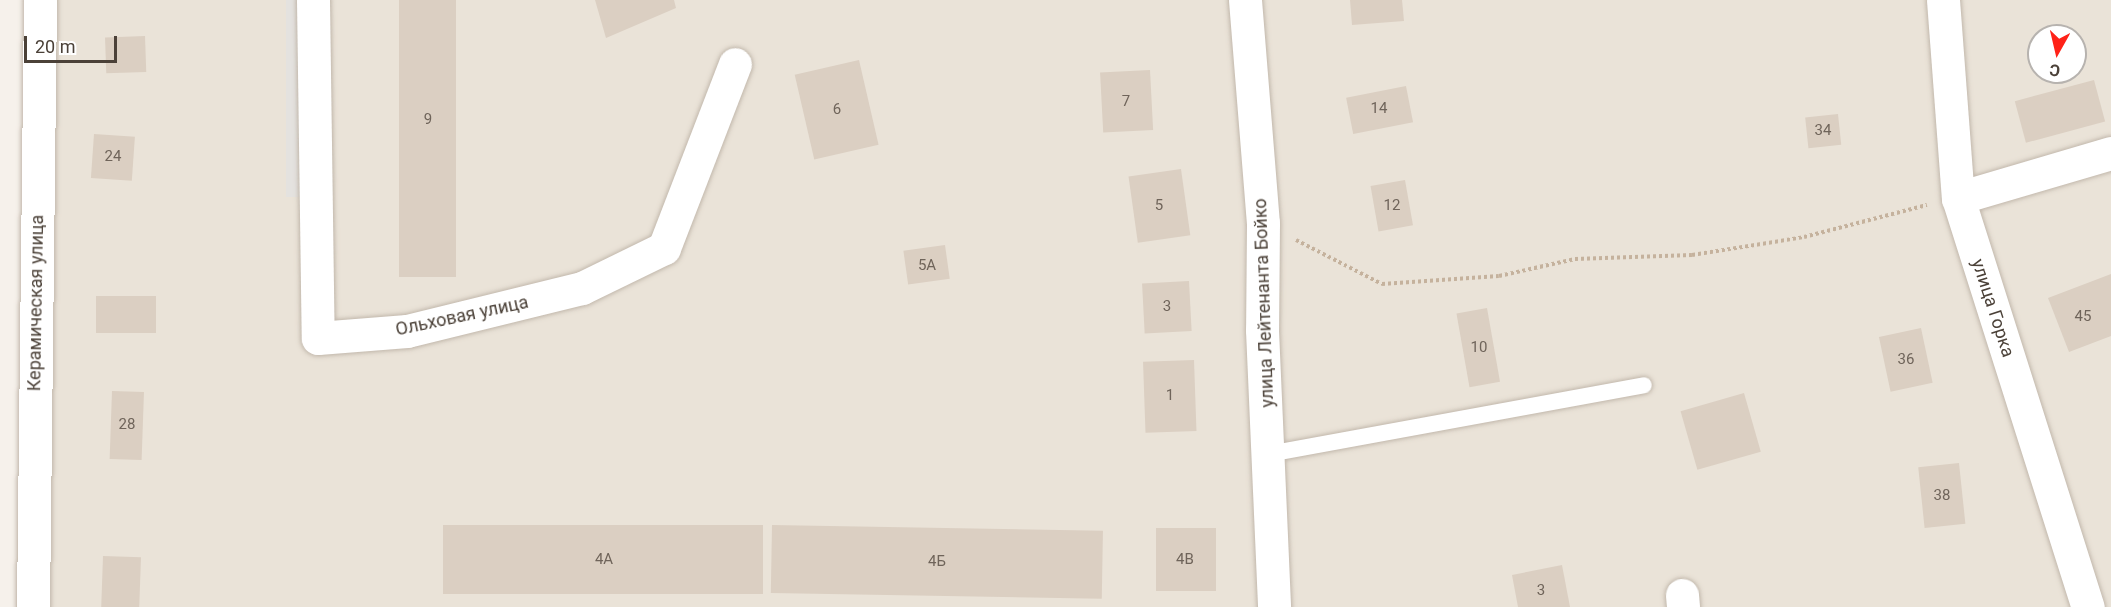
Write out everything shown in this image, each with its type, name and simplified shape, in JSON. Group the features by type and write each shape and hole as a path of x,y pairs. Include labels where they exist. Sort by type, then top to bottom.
{"street":[{"name":"Керамическая улица","path":"33,607 40,0"},
{"name":"Ольховая улица","path":"313,0 318,338 407,331 582,288 664,248 735,64"},
{"name":"улица Лейтенанта Бойко","path":"1245,0 1263,223 1262,330 1274,607"},
{"name":"улица Горка","path":"1942,0 1958,198 2088,607"},
{"path":"1958,198 2111,153"}],"lane":[{"path":"1269,454 1644,385"}],"path":[{"path":"1263,223 1382,284 1499,276 1575,259 1692,255 1804,237 1958,198"}],"shaded area":[{"path":"27,0 2111,0 2111,607 16,607"},
{"path":"286,0 302,0 302,197 286,197"}],"building":[{"path":"399,0 456,0 456,277 399,277"},
{"path":"595,0 674,0 676,8 606,38"},
{"path":"1350,0 1402,0 1404,21 1352,25"},
{"path":"145,36 146,72 106,73 105,37"},
{"path":"859,60 879,145 814,160 795,75"},
{"path":"1150,70 1153,130 1103,133 1100,73"},
{"path":"2094,80 2105,122 2026,143 2015,101 2079,84 2087,84 2087,82"},
{"path":"1406,86 1413,122 1353,134 1346,98"},
{"path":"1838,114 1841,145 1808,148 1805,117"},
{"path":"94,134 135,137 132,181 91,178"},
{"path":"1181,169 1190,235 1138,243 1129,176"},
{"path":"1405,180 1413,225 1379,231 1371,186"},
{"path":"945,245 950,279 908,285 903,251"},
{"path":"2111,274 2111,336 2069,352 2048,298"},
{"path":"1189,281 1192,331 1145,333 1142,283"},
{"path":"96,296 156,296 156,333 96,333"},
{"path":"1487,308 1500,382 1469,387 1456,313"},
{"path":"1921,328 1933,383 1891,392 1879,337"},
{"path":"1194,360 1196,431 1146,433 1143,362"},
{"path":"112,391 144,392 142,460 110,459"},
{"path":"1744,393 1761,452 1697,470 1681,411"},
{"path":"1959,463 1965,524 1925,528 1918,467"},
{"path":"443,525 763,525 763,594 443,594"},
{"path":"772,525 1103,531 1102,599 771,593"},
{"path":"1156,528 1216,528 1216,591 1156,591"},
{"path":"103,556 141,557 139,607 101,607"},
{"path":"1562,565 1570,607 1518,607 1512,575"}]}
